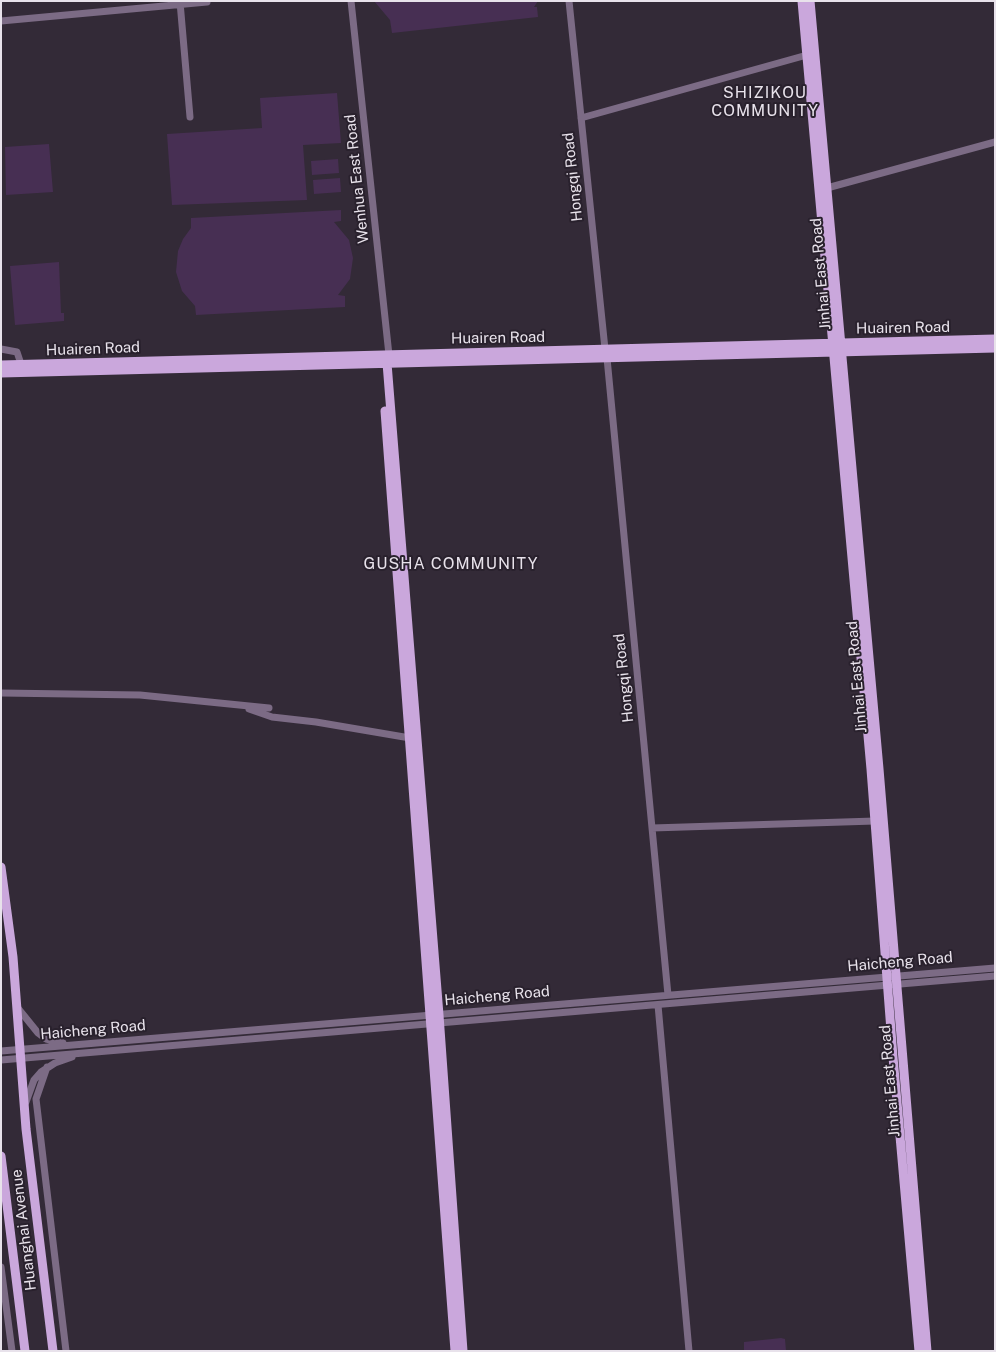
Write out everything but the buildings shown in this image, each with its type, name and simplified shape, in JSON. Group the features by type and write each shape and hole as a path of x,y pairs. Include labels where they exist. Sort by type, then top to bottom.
{"main road":[{"name":"Jinhai East Road","path":"802,1 878,749 891,981 919,1351"},
{"name":"Jinhai East Road","path":"810,1 827,188 837,347 875,821 927,1351"},
{"name":"Huairen Road","path":"1,365 22,369 386,361 837,347 995,339"},
{"name":"Huairen Road","path":"837,347 995,348"},
{"path":"1,360 22,369"},
{"path":"386,361 410,738 463,1351"},
{"path":"386,361 435,1019 456,1351"},
{"name":"Huairen Road","path":"1,374 22,369"},
{"path":"1,380 22,369"},
{"name":"Huanghai Avenue","path":"1,867 13,957 24,1112 52,1351"},
{"name":"Huanghai Avenue","path":"1,1156 25,1351"}],"street":[{"name":"Wenhua East Road","path":"351,1 386,361"},
{"name":"Hongqi Road","path":"569,1 606,353 668,995"},
{"path":"1,21 207,2"},
{"path":"180,3 190,117"},
{"path":"581,118 807,55"},
{"path":"827,188 995,142"},
{"path":"1,349 17,352 22,369"},
{"path":"1,693 140,695 269,708"},
{"path":"242,706 272,717 316,722 410,738"},
{"path":"652,828 875,821"},
{"name":"Haicheng Road","path":"1,1060 19,1054 74,1045 658,1005 891,981 995,968"},
{"name":"Haicheng Road","path":"1,1051 19,1054 81,1053 668,995 995,976"},
{"path":"15,1004 38,1033 46,1039 74,1045"},
{"path":"658,1005 690,1351"},
{"path":"24,1112 28,1094 34,1080 47,1067 81,1053"},
{"path":"47,1067 36,1099 66,1351"},
{"path":"1,1267 12,1351"},
{"path":"4,1292 16,1278"},
{"path":"4,1292 19,1302"}],"shaded area":[{"path":"374,1 538,1 534,7 537,7 538,17 392,33 390,20"},
{"path":"337,93 341,143 303,145 307,200 172,205 167,134 262,128 260,98"},
{"path":"49,144 53,192 6,195 5,147"},
{"path":"338,159 339,173 312,175 311,161"},
{"path":"340,178 341,192 314,194 313,180"},
{"path":"341,210 341,221 334,222 349,240 353,258 350,279 338,295 345,296 345,307 196,315 195,306 182,291 176,272 178,251 183,239 191,228 191,218"},
{"path":"59,262 61,313 64,313 64,321 15,325 10,266"},
{"path":"785,1339 786,1351 744,1351 744,1342"}],"district":[{"name":"SHIZIKOU COMMUNITY","path":"765,102"},
{"name":"GUSHA COMMUNITY","path":"451,564"}]}
